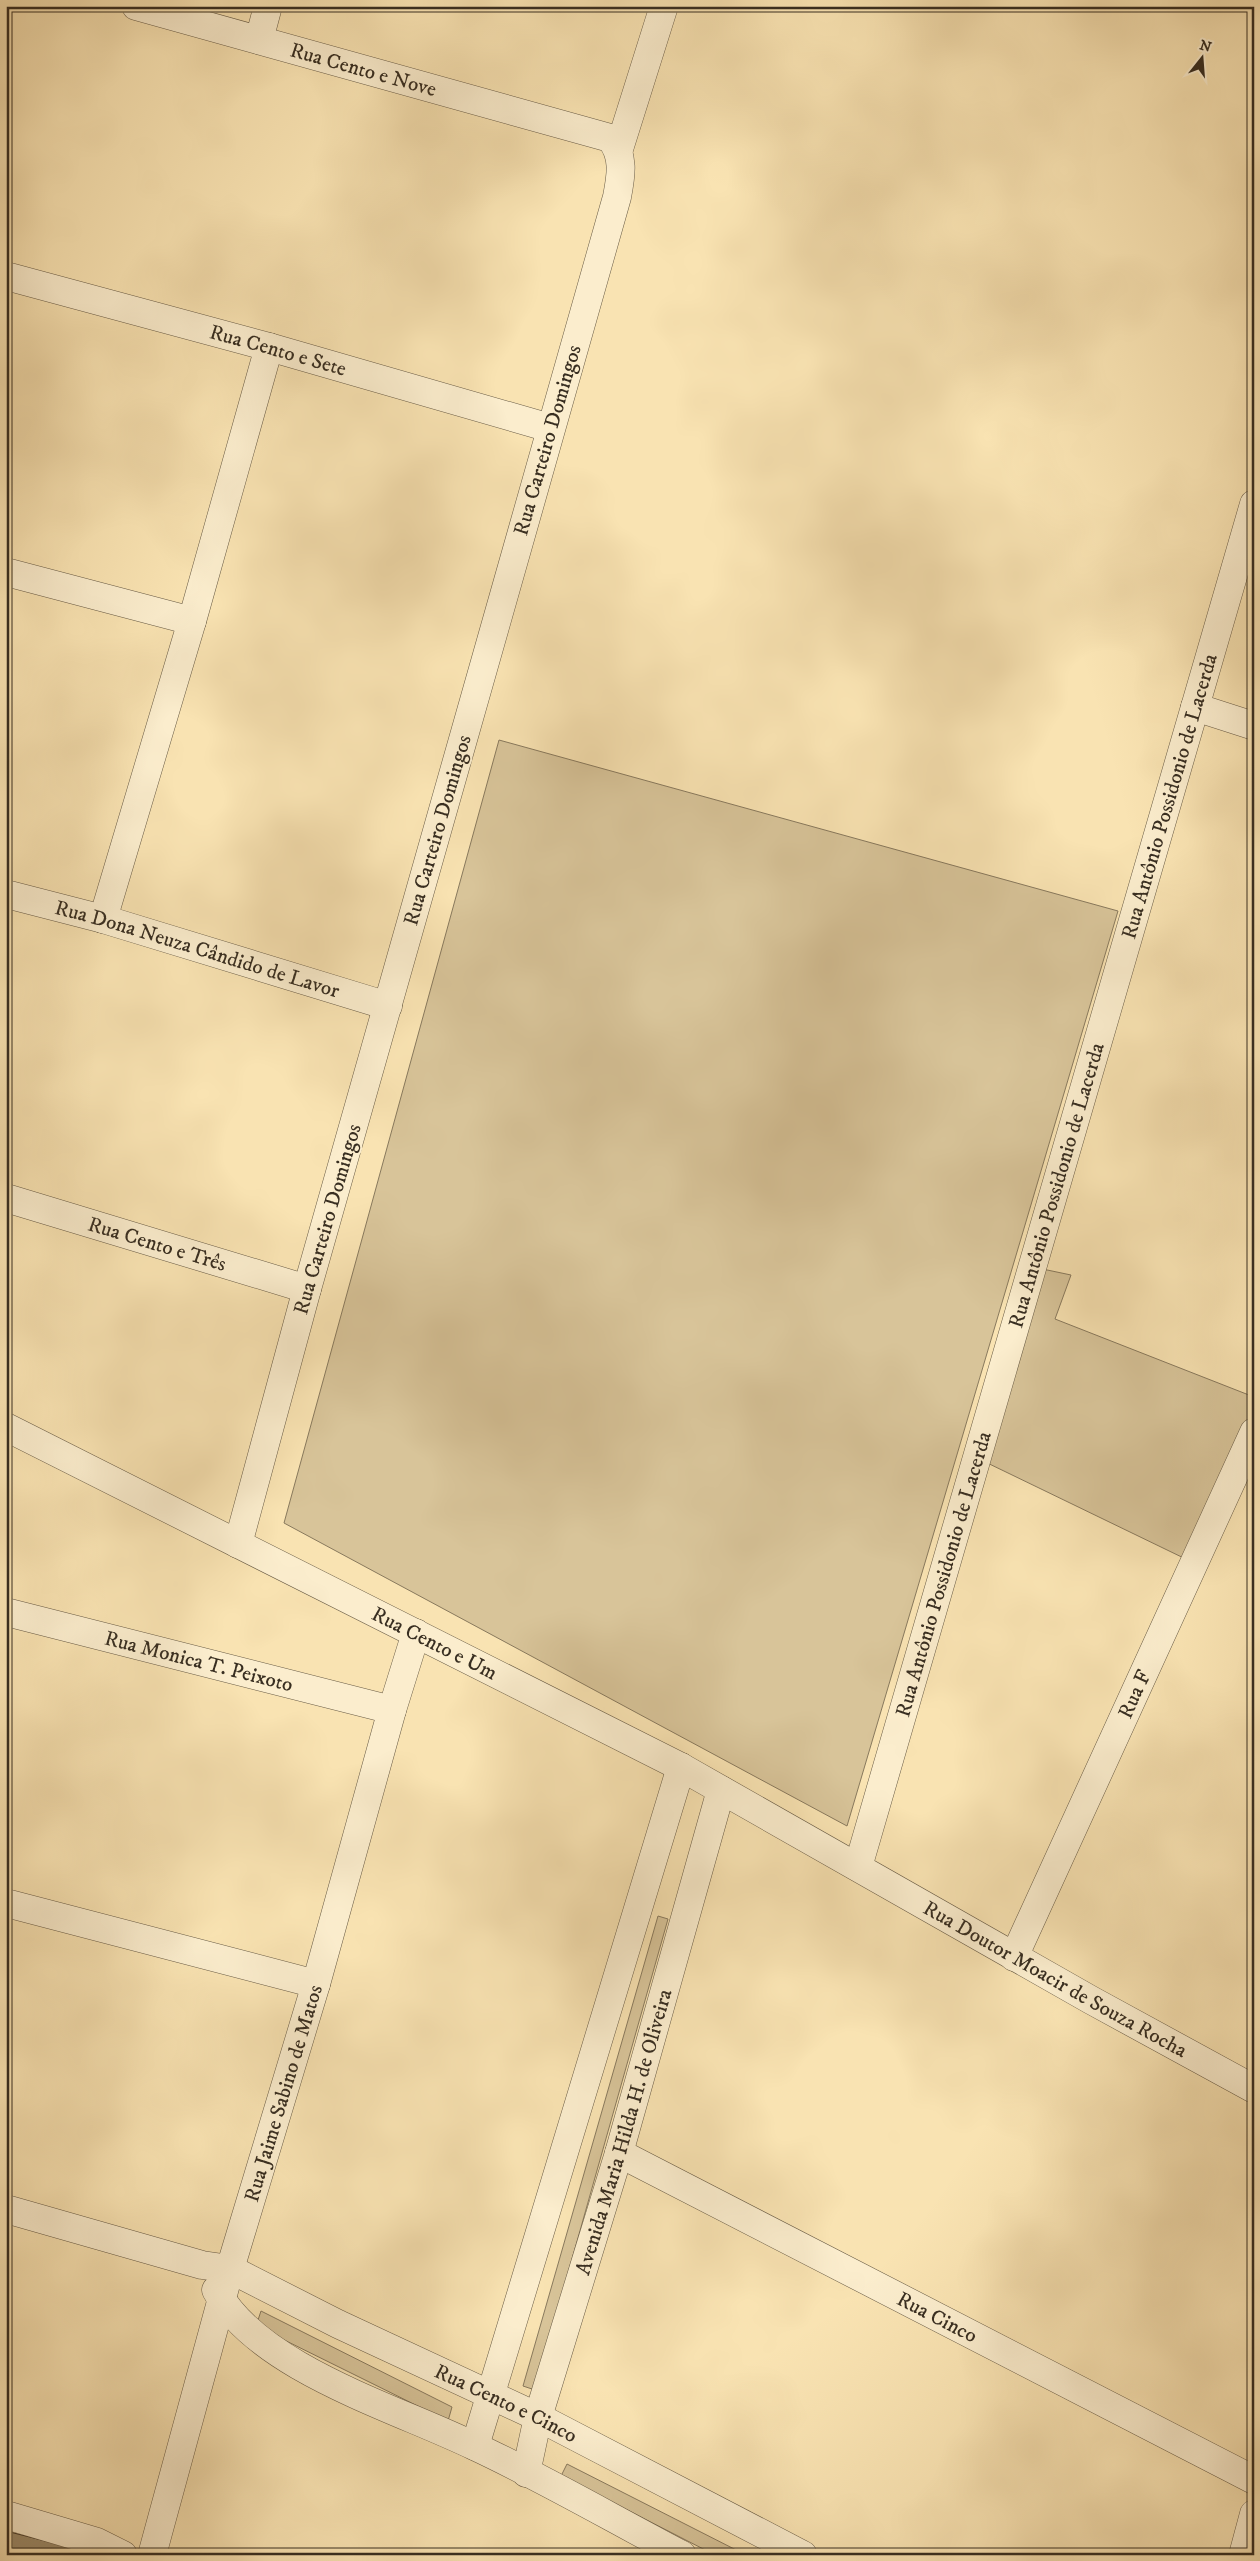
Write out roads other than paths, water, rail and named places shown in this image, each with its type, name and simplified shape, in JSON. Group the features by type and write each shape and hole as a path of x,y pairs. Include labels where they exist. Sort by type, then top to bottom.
{"street":[{"name":"Rua Cento e Nove","path":"136,6 590,132 610,138 619,149"},
{"path":"259,40 268,6"},
{"path":"619,149 664,6"},
{"name":"Rua Carteiro Domingos","path":"238,1544 307,1289 617,197 621,173 619,149"},
{"name":"Rua Cento e Sete","path":"6,276 269,347 550,428"},
{"path":"103,919 192,621 269,347"},
{"name":"Rua Antônio Possidonio de Lacerda","path":"858,1867 1254,504"},
{"path":"6,572 192,621"},
{"path":"1195,707 1254,726"},
{"name":"Rua Dona Neuza Cândido de Lavor","path":"6,894 103,919 388,1006"},
{"name":"Rua Cento e Três","path":"6,1198 307,1289"},
{"name":"Rua Cento e Um","path":"6,1427 681,1767 858,1867"},
{"name":"Rua F","path":"1014,1957 1254,1432"},
{"name":"Rua Monica T. Peixoto","path":"6,1612 392,1710"},
{"name":"Rua Jaime Sabino de Matos","path":"152,2555 230,2269 316,1984 392,1710 416,1633"},
{"path":"475,2446 492,2397 681,1767"},
{"name":"Avenida Maria Hilda H. de Oliveira","path":"526,2473 538,2417 619,2152 721,1790"},
{"name":"Rua Doutor Moacir de Souza Rocha","path":"858,1867 1014,1957 1254,2089"},
{"path":"6,1903 316,1984"},
{"name":"Rua Cinco","path":"619,2152 1254,2480"},
{"name":"Rua Cento e Cinco","path":"6,2209 202,2265 230,2269 338,2324 538,2417 804,2555"},
{"path":"202,2265 222,2302 234,2318 266,2346 294,2363 475,2446 682,2555"},
{"path":"1243,2555 1254,2514"},
{"path":"6,2515 97,2542 123,2555"}]}
